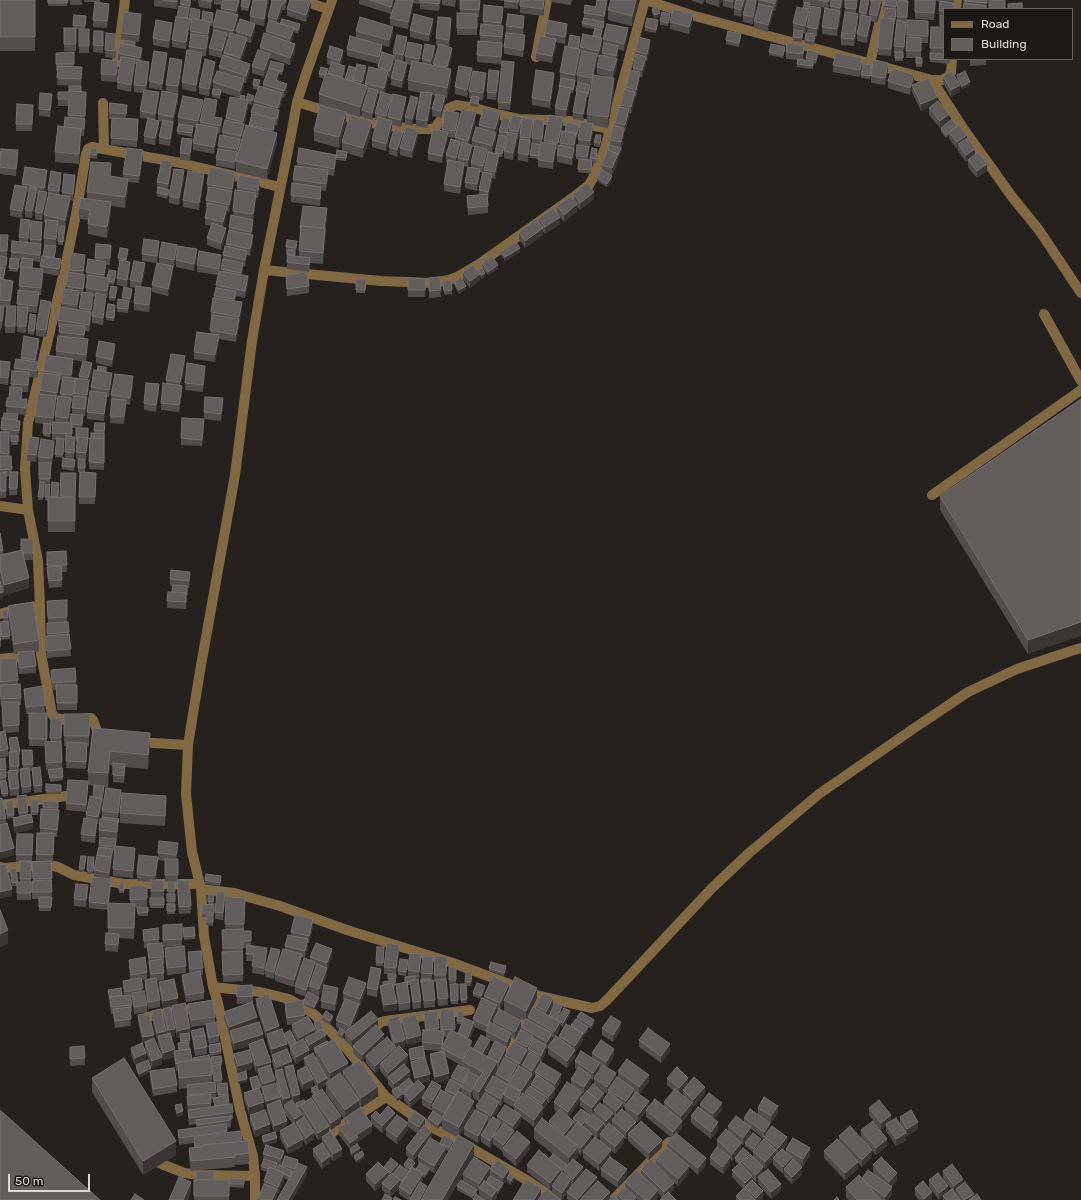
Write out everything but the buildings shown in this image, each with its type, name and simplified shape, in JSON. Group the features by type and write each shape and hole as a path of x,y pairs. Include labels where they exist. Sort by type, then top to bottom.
{"street":[{"path":"117,62 126,0"},
{"path":"255,1200 253,1156 240,1110 218,1003 213,987 204,936 200,886 192,852 186,794 188,745 235,475 251,348 264,270 297,102 330,5 301,0"},
{"path":"536,57 548,0"},
{"path":"264,270 388,282 431,283 457,277 479,264 589,185 603,154 646,0 698,17 932,80 942,80 948,77 951,72 952,60"},
{"path":"870,64 882,6 875,0"},
{"path":"932,80 965,131 1013,198 1039,230 1081,293"},
{"path":"297,102 356,120 414,129 435,128 449,108 456,105 520,119 569,121 610,129"},
{"path":"103,103 104,149"},
{"path":"115,740 101,738 91,718 67,720 56,718 52,714 42,654 38,561 28,510 25,469 28,423 65,268 86,154 88,149 92,147 104,149 181,163 280,187"},
{"path":"1044,314 1081,382"},
{"path":"932,495 1081,390"},
{"path":"0,506 28,510"},
{"path":"0,614 17,609 40,606"},
{"path":"0,867 49,865 58,867 74,875 124,884 200,886 234,893 280,906 346,930 453,963 539,996 592,1008 600,1006 606,1001 712,888 749,853 819,794 968,692 1017,669 1081,648"},
{"path":"0,659 42,654"},
{"path":"130,741 188,745"},
{"path":"0,804 66,796"},
{"path":"213,987 260,992 289,999 305,1008 353,1046 386,1098 427,1125 461,1137 556,1200"},
{"path":"483,1097 539,996"},
{"path":"148,1017 218,1003"},
{"path":"353,1046 381,1022 470,1010"},
{"path":"332,1133 386,1098"},
{"path":"613,1200 669,1142"},
{"path":"157,1162 184,1173 200,1175 255,1176"}]}
